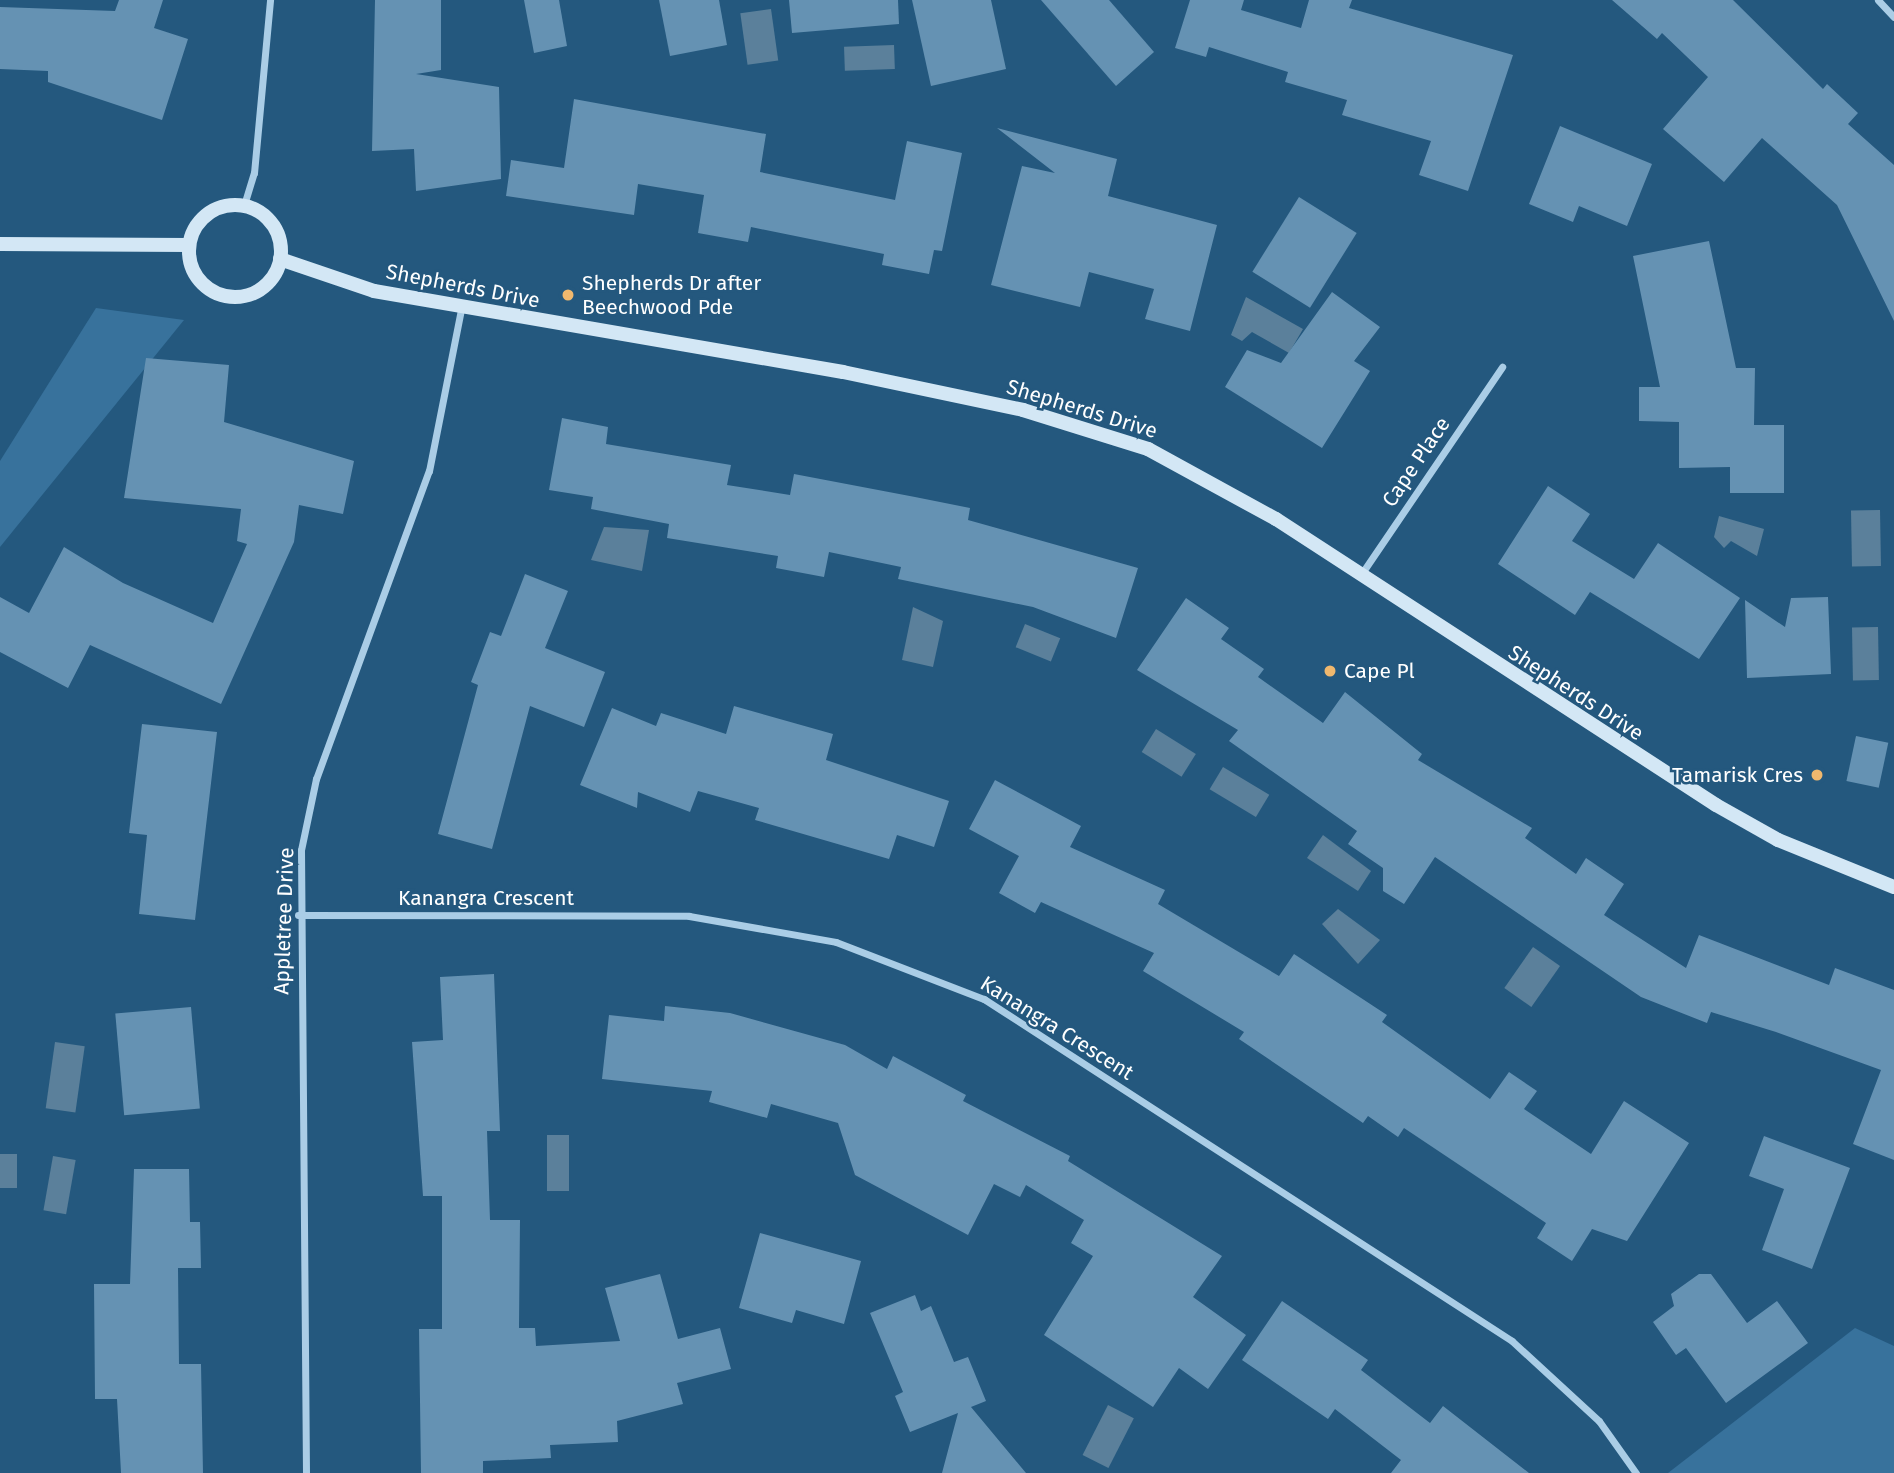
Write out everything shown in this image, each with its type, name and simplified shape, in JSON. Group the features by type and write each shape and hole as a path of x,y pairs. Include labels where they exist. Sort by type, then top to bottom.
{"main road":[{"path":"244,205 272,225 280,259 264,286 236,297 201,281 188,244 214,209 244,205"},
{"path":"0,244 188,244"},
{"name":"Shepherds Drive","path":"280,259 374,291 461,310 843,372 1086,428 1148,449 1216,483 1716,806 1778,840 1894,887"}],"street":[{"path":"244,205 256,160 270,0"},
{"path":"1878,0 1894,17"},
{"name":"Appletree Drive","path":"306,1473 298,915 301,850 316,779 429,471 461,310"},
{"name":"Cape Place","path":"1359,577 1502,368"},
{"name":"Kanangra Crescent","path":"298,915 690,916 836,942 985,999 1512,1341 1599,1422 1636,1473"}],"shaded area":[{"path":"771,9 778,60 748,65 740,13"},
{"path":"894,45 895,69 845,71 844,47"},
{"path":"1246,297 1303,329 1289,353 1252,332 1242,341 1231,335"},
{"path":"96,308 184,320 0,547 0,461"},
{"path":"1880,510 1881,566 1852,566 1851,511"},
{"path":"1719,516 1764,529 1757,556 1731,541 1724,548 1714,537"},
{"path":"604,527 649,530 642,571 591,560"},
{"path":"913,607 943,621 933,667 902,660"},
{"path":"1025,624 1060,638 1051,661 1016,647"},
{"path":"1852,627 1878,627 1879,680 1853,680"},
{"path":"1156,729 1196,754 1182,777 1142,752"},
{"path":"1223,767 1269,795 1256,817 1210,789"},
{"path":"1323,835 1371,871 1358,891 1307,858"},
{"path":"1338,909 1380,940 1358,964 1322,924"},
{"path":"1533,947 1560,966 1531,1007 1504,988"},
{"path":"55,1042 85,1046 75,1113 46,1108"},
{"path":"547,1135 569,1135 569,1191 547,1191"},
{"path":"0,1154 17,1154 17,1188 0,1188"},
{"path":"53,1156 76,1160 66,1214 43,1210"},
{"path":"1855,1328 1894,1346 1894,1473 1668,1473"},
{"path":"1108,1405 1134,1418 1108,1468 1083,1455"}],"building":[{"path":"119,0 163,0 154,28 188,39 162,120 48,82 48,71 0,69 0,7 115,11"},
{"path":"375,0 441,0 441,70 416,74 499,87 501,179 416,191 414,149 372,151"},
{"path":"524,0 559,0 567,46 534,53"},
{"path":"659,0 719,0 727,45 670,56"},
{"path":"789,0 898,0 899,24 792,33"},
{"path":"912,0 991,0 1006,69 931,86"},
{"path":"1041,0 1109,0 1154,52 1116,86"},
{"path":"1190,0 1244,0 1241,10 1301,28 1309,0 1352,0 1349,8 1513,55 1468,191 1419,175 1431,141 1342,115 1347,100 1285,82 1288,72 1209,47 1206,57 1175,48"},
{"path":"1612,0 1733,0 1823,89 1827,84 1858,113 1848,124 1894,165 1894,321 1837,205 1762,138 1724,182 1663,129 1708,77 1662,33 1657,39"},
{"path":"574,99 766,134 760,172 895,200 907,141 962,153 942,251 934,250 929,274 882,265 884,254 751,227 748,242 698,233 704,195 638,184 634,215 506,196 511,160 564,168"},
{"path":"1560,126 1652,164 1627,226 1579,206 1573,222 1529,204"},
{"path":"997,128 1117,159 1108,196 1217,225 1190,331 1145,319 1154,289 1089,272 1080,307 991,285 1022,166 1055,173"},
{"path":"1299,197 1357,233 1310,308 1252,272"},
{"path":"1709,241 1736,368 1755,368 1754,425 1784,425 1784,493 1730,493 1730,467 1679,468 1679,422 1639,421 1639,387 1660,387 1633,256"},
{"path":"1332,292 1380,327 1354,361 1370,371 1322,448 1225,387 1247,350 1281,363"},
{"path":"146,358 229,365 224,422 354,461 343,514 299,505 294,542 221,704 90,645 68,688 0,652 0,597 29,613 64,547 123,583 213,623 247,544 237,541 241,509 124,498"},
{"path":"562,418 608,427 606,444 731,465 727,485 790,495 794,474 970,508 968,520 1138,568 1116,638 1033,607 898,579 901,567 829,552 824,577 776,568 778,556 667,538 669,524 591,509 593,497 549,490"},
{"path":"1548,486 1590,514 1572,541 1634,579 1658,543 1740,598 1699,659 1590,592 1575,615 1498,564"},
{"path":"525,574 568,591 545,648 605,672 584,727 530,706 492,849 438,834 478,685 471,682 490,632 501,636"},
{"path":"1828,597 1831,674 1747,678 1745,600 1785,627 1791,598"},
{"path":"1186,598 1229,628 1221,639 1264,669 1258,677 1323,723 1345,692 1422,754 1418,760 1532,828 1525,838 1576,874 1586,858 1624,884 1604,915 1686,968 1699,935 1829,985 1835,968 1894,990 1894,1160 1853,1144 1881,1070 1711,1012 1707,1023 1641,997 1435,857 1404,904 1383,891 1383,868 1348,844 1357,831 1229,741 1238,730 1137,670"},
{"path":"734,706 833,734 826,760 949,801 934,847 897,835 889,859 755,820 759,808 698,791 690,812 638,792 637,808 580,785 612,708 656,726 661,713 726,734"},
{"path":"142,724 217,732 195,920 139,914 147,835 129,833"},
{"path":"1856,736 1888,743 1879,788 1846,781"},
{"path":"995,780 1081,826 1070,847 1165,890 1158,904 1279,976 1294,954 1387,1015 1382,1022 1490,1099 1509,1072 1537,1091 1524,1109 1591,1154 1624,1101 1689,1143 1627,1241 1592,1229 1572,1261 1537,1238 1546,1223 1404,1128 1398,1137 1368,1116 1363,1123 1239,1039 1244,1032 1143,971 1154,953 1041,902 1035,913 999,893 1019,856 969,829"},
{"path":"494,974 500,1131 487,1131 490,1220 520,1220 519,1328 535,1328 536,1346 620,1341 605,1288 660,1274 678,1339 720,1328 731,1369 677,1383 683,1404 617,1421 618,1442 550,1445 551,1458 483,1461 483,1473 421,1473 419,1329 442,1329 442,1196 423,1196 412,1042 443,1040 440,977"},
{"path":"665,1006 730,1013 845,1045 887,1069 893,1056 966,1095 963,1101 1070,1156 1068,1161 1222,1256 1193,1297 1246,1335 1208,1389 1179,1368 1153,1407 1044,1335 1093,1256 1071,1243 1084,1220 1026,1185 1020,1197 994,1184 968,1235 855,1175 838,1123 771,1104 767,1118 709,1102 712,1091 602,1079 609,1015 664,1021"},
{"path":"191,1007 200,1109 124,1115 115,1014"},
{"path":"1764,1136 1850,1168 1812,1269 1762,1250 1784,1189 1749,1176"},
{"path":"134,1169 189,1169 190,1222 200,1222 201,1268 178,1268 179,1364 201,1364 203,1473 121,1473 117,1399 95,1399 94,1284 130,1284"},
{"path":"760,1233 861,1261 844,1324 796,1310 792,1323 739,1308"},
{"path":"1699,1274 1711,1274 1747,1323 1777,1301 1808,1343 1726,1403 1686,1348 1676,1355 1653,1322 1674,1306 1671,1294"},
{"path":"915,1295 921,1311 931,1306 954,1362 968,1357 986,1401 971,1407 1026,1473 942,1473 958,1413 910,1432 895,1396 903,1392 870,1313"},
{"path":"1282,1301 1368,1360 1361,1370 1430,1423 1443,1406 1529,1473 1391,1473 1401,1460 1335,1409 1328,1419 1242,1360"}],"place":[{"name":"Shepherds Dr after Beechwood Pde","path":"568,295"},
{"name":"Cape Pl","path":"1330,671"},
{"name":"Tamarisk Cres","path":"1817,775"}]}
